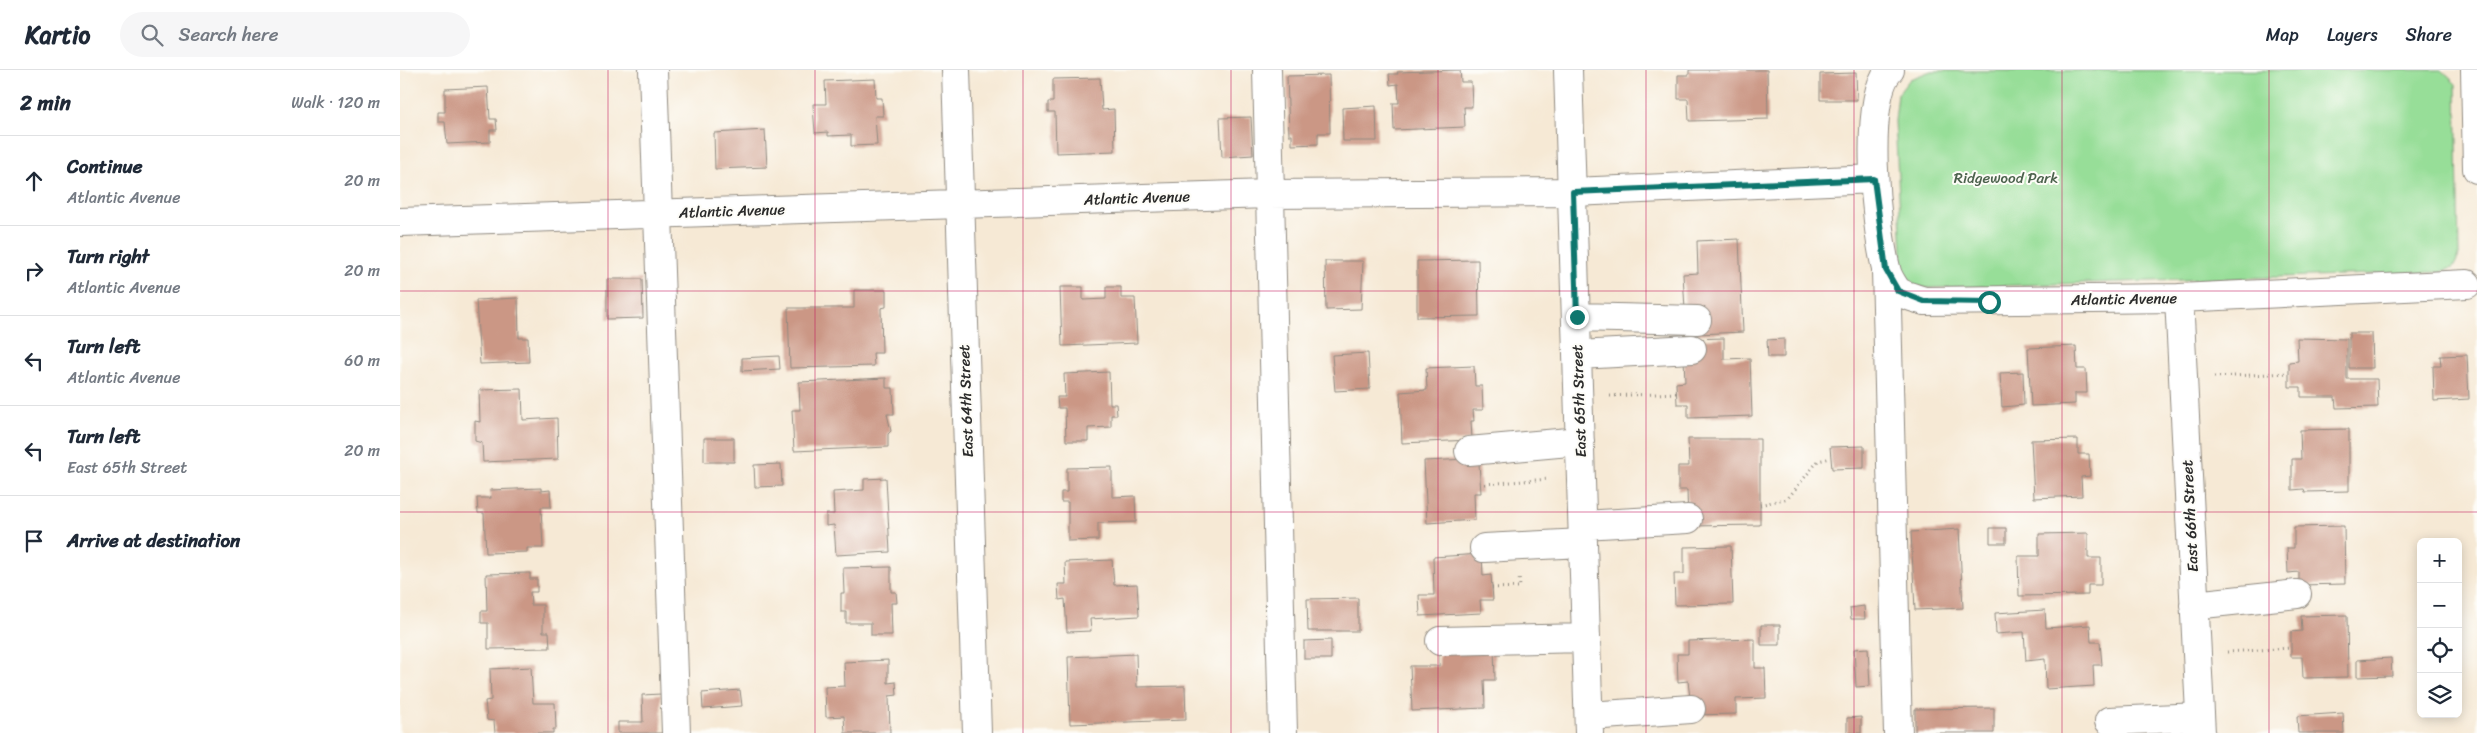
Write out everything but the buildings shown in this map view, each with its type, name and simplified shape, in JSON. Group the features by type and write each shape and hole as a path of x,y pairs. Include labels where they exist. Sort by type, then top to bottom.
{"street":[{"path":"653,70 676,733"},
{"name":"East 64th Street","path":"956,70 977,733"},
{"path":"1267,70 1268,194 1283,733"},
{"name":"East 65th Street","path":"1568,70 1589,724"},
{"name":"Atlantic Avenue","path":"1890,70 1884,76 1878,98 1875,127 1874,179 1886,270 1898,291 1924,301 2179,298 2474,281"},
{"path":"2475,70 2477,169"},
{"name":"Atlantic Avenue","path":"400,222 1268,194 1573,192 1874,179"},
{"path":"1886,270 1898,733"},
{"name":"East 66th Street","path":"2179,298 2200,725"},
{"path":"1577,317 1697,320"},
{"path":"1578,355 1692,349"},
{"path":"1469,450 1580,441"},
{"path":"1484,548 1688,519"},
{"path":"2194,605 2297,594"},
{"path":"1440,641 1586,638"},
{"path":"1589,724 1691,709"},
{"path":"2109,721 2200,725"}],"path":[{"path":"2184,379 2289,373"},
{"path":"1579,398 1676,393"},
{"path":"1760,505 1788,498 1818,462 1831,458"},
{"path":"1480,484 1582,477"},
{"path":"2197,653 2292,648"}],"green space":[{"name":"Ridgewood Park","path":"2441,70 2456,84 2459,256 2453,268 2439,272 1927,288 1914,285 1903,272 1895,121 1898,94 1910,79 1931,71"}],"route":[{"path":"1577,317 1573,192 1874,179 1878,222 1886,270 1898,291 1924,301 1989,302"}]}
